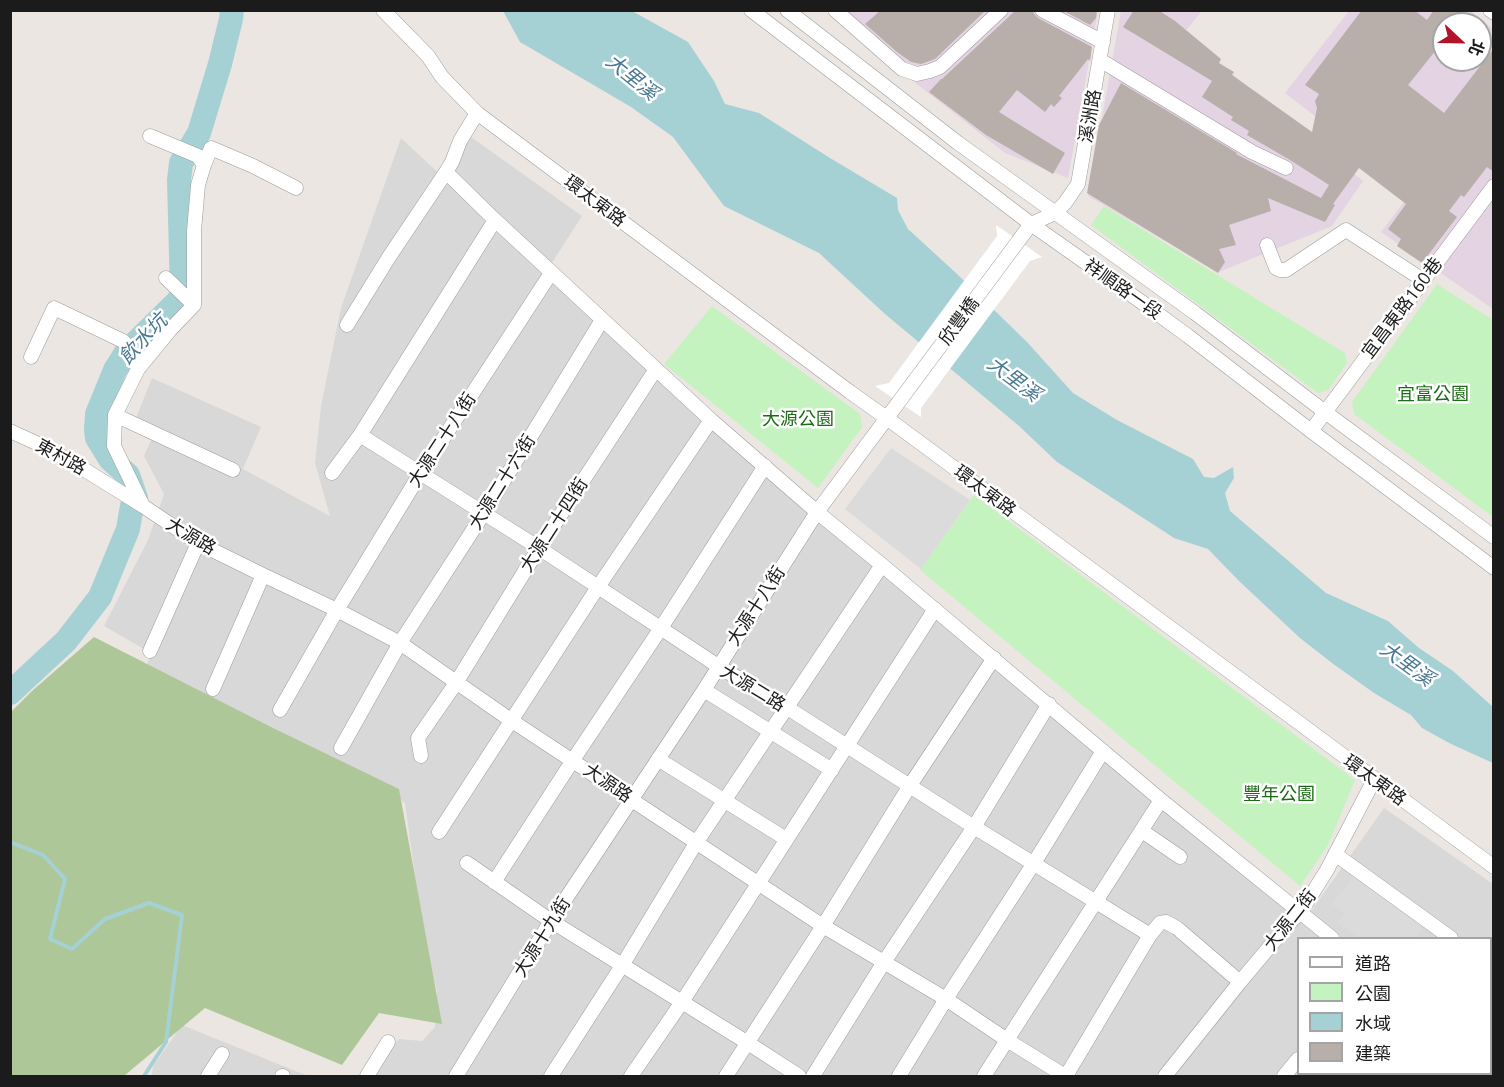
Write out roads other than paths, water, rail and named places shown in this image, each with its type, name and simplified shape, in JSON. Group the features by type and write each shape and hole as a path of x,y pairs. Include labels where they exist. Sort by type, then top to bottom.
{"street":[{"name":"環太東路","path":"383,10 428,56 442,77 477,112 850,392 1494,867"},
{"name":"祥順路一段","path":"751,10 1031,224 1145,304 1494,568"},
{"name":"祥順路一段","path":"787,10 958,143 1195,313 1494,537"},
{"path":"835,10 902,69 916,74 940,67 1001,10"},
{"path":"1042,10 1103,42"},
{"name":"溪洲路","path":"1055,213 1078,184 1108,10"},
{"path":"1100,60 1252,152 1286,168"},
{"path":"347,325 449,167 460,141 477,112"},
{"path":"150,136 178,147 201,160"},
{"path":"143,506 114,446 115,415 137,363 170,330 191,301 194,231 201,160 211,148 296,188"},
{"path":"449,167 495,220 711,420 817,512 1161,800 1330,937"},
{"name":"宜昌東路160巷","path":"1311,431 1494,186"},
{"path":"1031,224 1055,213"},
{"path":"332,473 360,435 495,220"},
{"name":"欣豐橋","path":"888,419 1031,224"},
{"path":"1267,245 1276,267 1286,270 1346,230 1423,280"},
{"name":"大源二十八街","path":"280,710 337,610 420,474 551,273"},
{"path":"166,278 191,301"},
{"path":"31,357 54,308 123,340 137,363"},
{"name":"大源二十六街","path":"341,748 400,643 602,320"},
{"name":"大源二十四街","path":"421,756 418,738 456,683 539,548 656,369"},
{"path":"115,415 232,470"},
{"name":"大源十八街","path":"632,799 817,512 888,419"},
{"path":"439,832 598,587 711,420"},
{"name":"東村路","path":"10,431 45,447 143,506"},
{"name":"大源二路","path":"360,435 909,787 1150,934"},
{"path":"494,882 765,466"},
{"name":"大源路","path":"143,506 198,543 400,643 512,721 823,926 945,999 1065,1077"},
{"path":"150,651 198,543"},
{"path":"551,1077 696,843 882,565"},
{"path":"213,689 262,575"},
{"path":"631,1077 682,1002 935,609"},
{"path":"726,1077 909,787 994,658"},
{"path":"704,690 832,770"},
{"path":"813,1077 884,962 974,827 1048,704"},
{"path":"899,1077 945,999 1034,863 1103,751"},
{"path":"658,759 786,839"},
{"name":"大源二街","path":"1165,1077 1240,982 1300,913 1335,854 1374,780"},
{"name":"大源十九街","path":"456,1077 551,921 632,799"},
{"path":"984,1077 1161,800"},
{"path":"1142,831 1180,857"},
{"path":"1335,854 1448,937"},
{"path":"467,863 551,921 623,964 799,1077"},
{"path":"1065,1077 1150,934 1160,924 1166,922 1177,928 1240,982"},
{"path":"367,1077 388,1042"},
{"path":"208,1077 222,1054"},
{"path":"1284,1077 1297,1061"}],"water":[{"name":"大里溪","path":"503,11 632,11 688,42 714,81 725,104 759,113 897,198 898,210 908,229 1027,342 1073,393 1117,420 1193,459 1204,477 1214,478 1233,467 1234,478 1225,493 1230,511 1326,593 1388,621 1419,648 1453,671 1493,707 1493,763 1422,728 1411,715 1374,693 1332,663 1300,638 1208,549 1174,538 1057,462 1019,426 885,314 819,253 724,206 673,137 631,107 520,42"}],"waterway":[{"name":"飲水坑","path":"10,693 66,641 100,597 128,529 132,506 136,498 128,475 110,459 97,438 97,414 115,370 127,351 179,300 182,293 179,180 181,163 199,133 220,64 232,10"},
{"path":"10,842 43,855 65,879 50,939 72,949 105,919 149,903 182,915 166,1042 144,1076"}],"park label":[{"name":"宜富公園","path":"1433,394"},
{"name":"大源公園","path":"798,419"},
{"name":"豐年公園","path":"1279,794"}]}
